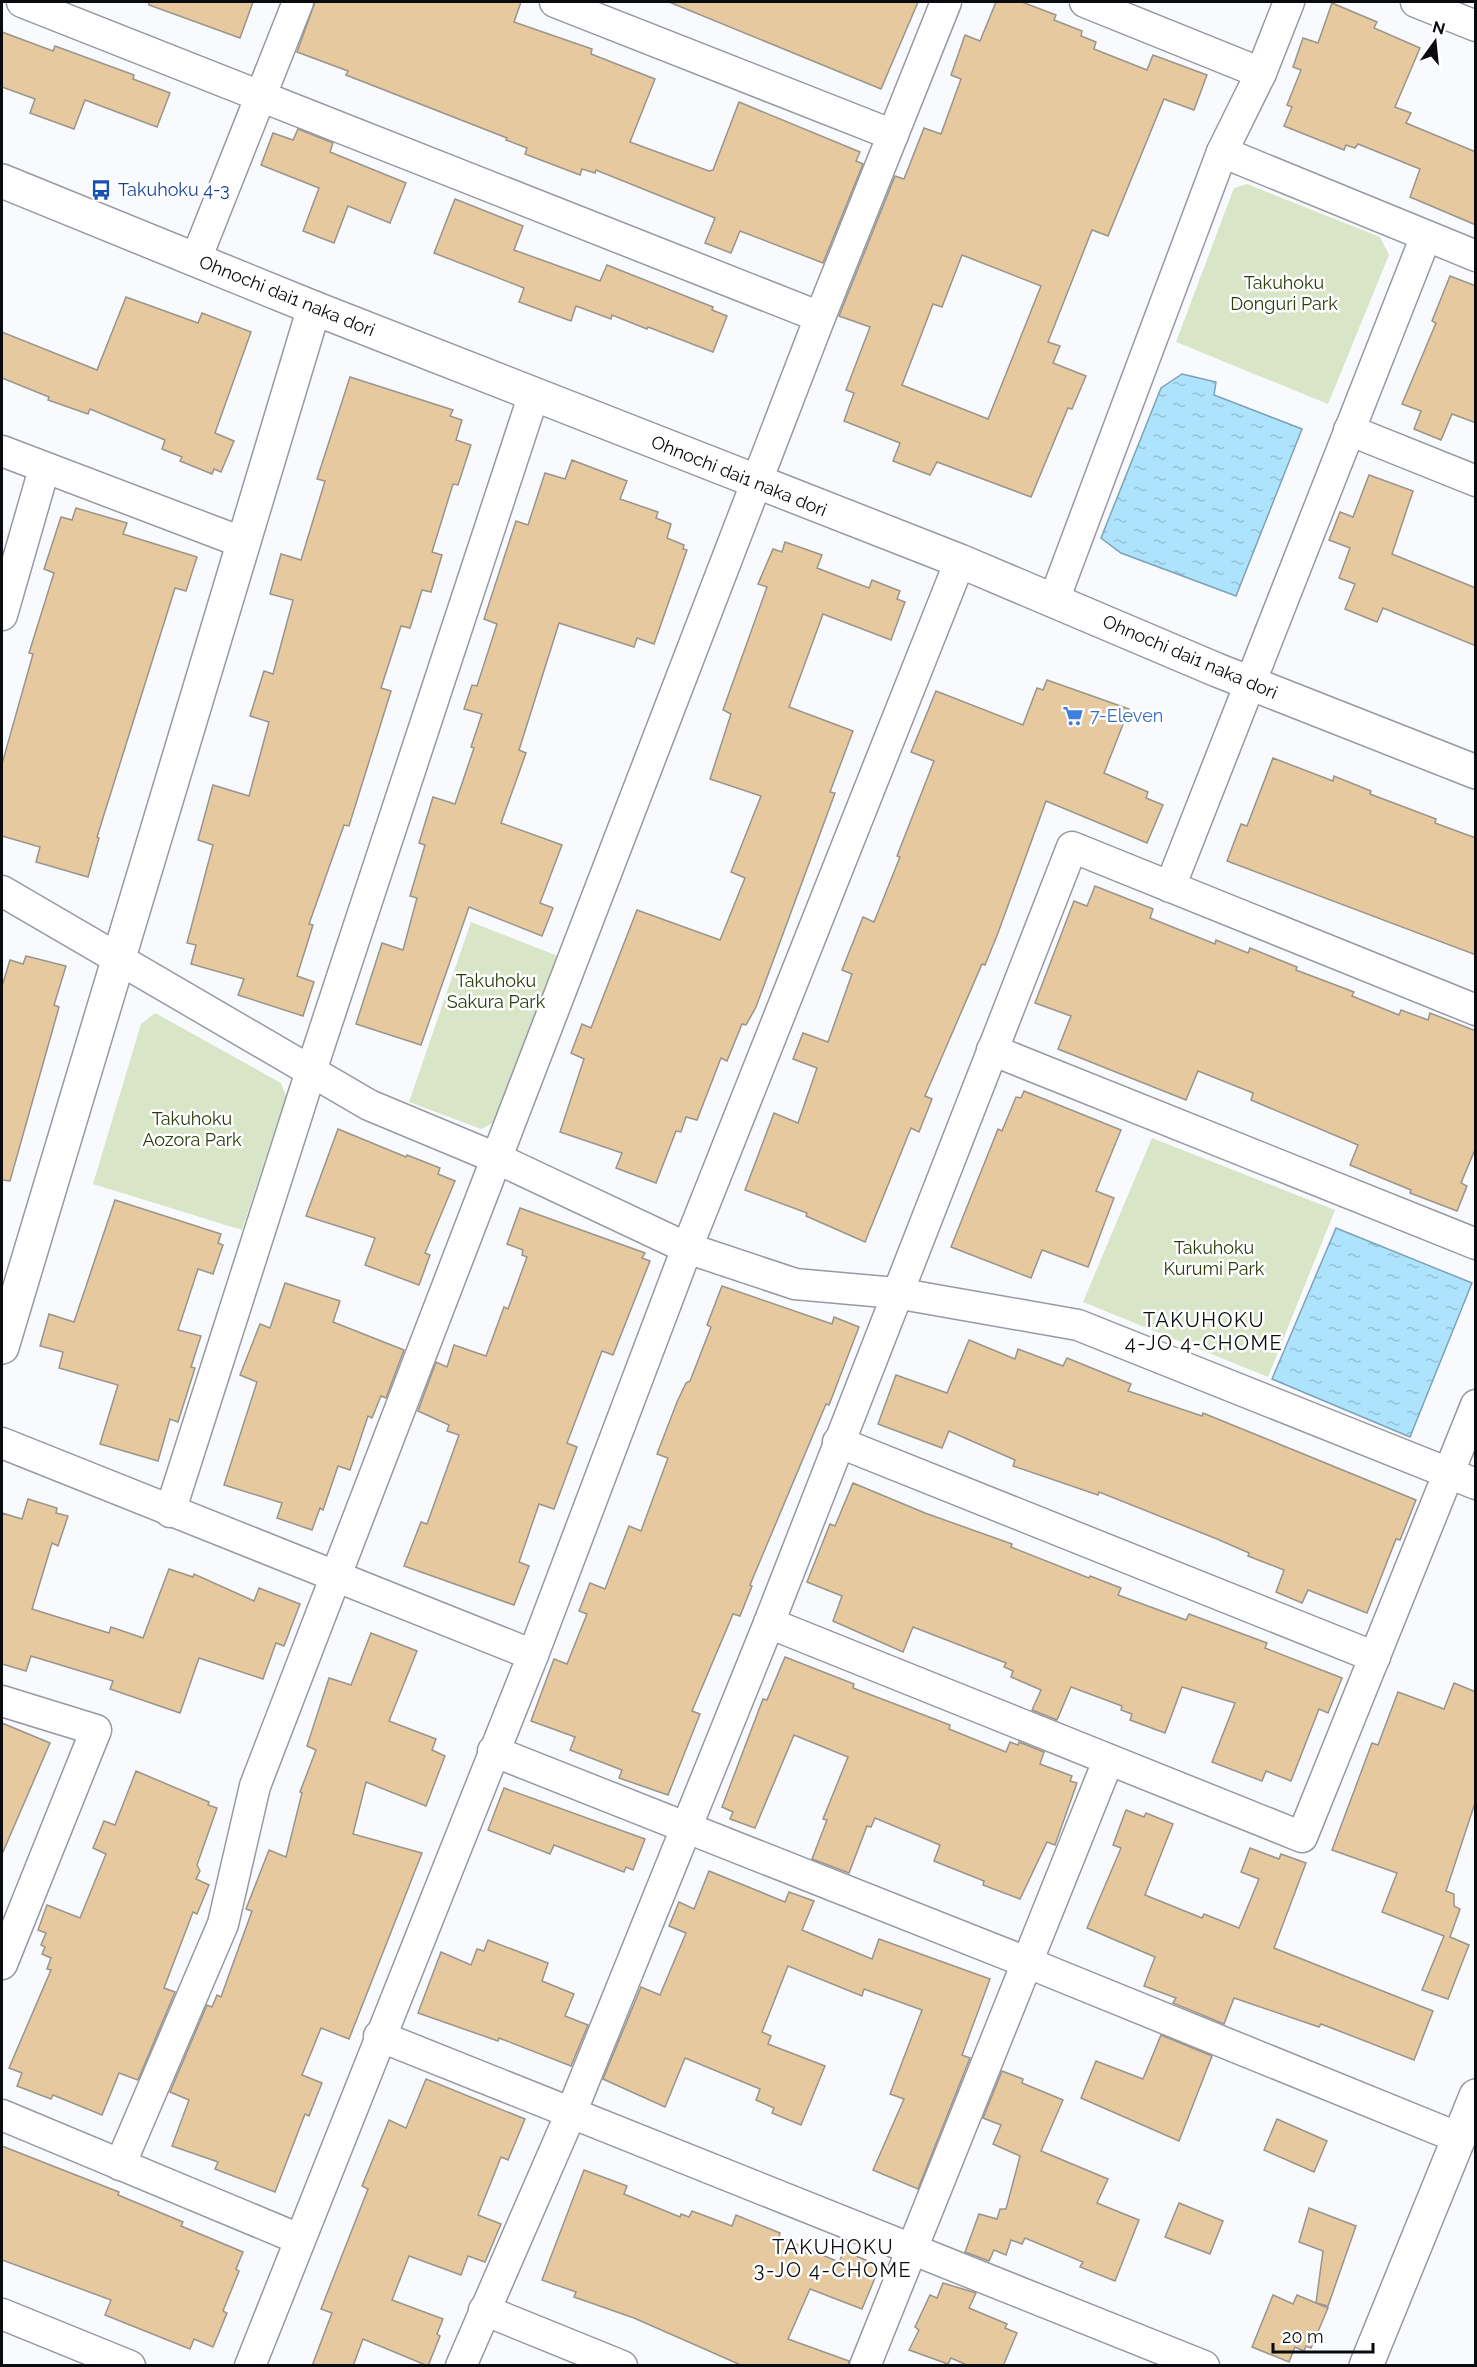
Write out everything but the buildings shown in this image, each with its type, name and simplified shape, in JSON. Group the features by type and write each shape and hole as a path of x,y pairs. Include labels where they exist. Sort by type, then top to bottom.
{"street":[{"path":"22,2 54,7 262,95 820,317"},
{"path":"196,259 298,2"},
{"path":"555,2 893,135"},
{"path":"120,2165 223,1924 255,1786 820,317 946,2"},
{"path":"1085,2 1261,73"},
{"path":"1054,600 1222,152 1261,73 1289,2"},
{"path":"1416,2 1476,26"},
{"path":"1222,152 1476,256"},
{"name":"Ohnochi dai1 naka dori","path":"2,181 314,308 960,561 1249,682 1476,772"},
{"path":"1170,887 1426,236"},
{"path":"2,1347 314,308"},
{"path":"170,1512 311,1071 534,394"},
{"path":"1349,430 1476,481"},
{"path":"2,451 44,469 244,543"},
{"path":"2,615 44,469"},
{"path":"250,2366 533,1655 687,1248 960,561"},
{"path":"461,2366 572,2113 769,1623 1072,847 1476,1010"},
{"path":"2,891 369,1105 496,1158 687,1248 795,1284 897,1293 1078,1325 1476,1484"},
{"path":"992,1050 1476,1244"},
{"path":"769,1623 1302,1837 1476,1405"},
{"path":"838,1442 1374,1657"},
{"path":"2,1443 533,1655"},
{"path":"2,1701 96,1730 2,1964"},
{"path":"494,1751 1026,1962 1459,2138"},
{"path":"865,2366 1108,1761"},
{"path":"380,2036 1204,2366"},
{"path":"1366,2366 1476,2096"},
{"path":"2,2115 299,2240"},
{"path":"484,2310 622,2366"},
{"path":"2,2314 130,2366"}],"green space":[{"name":"Takuhoku Donguri Park","path":"1247,184 1380,237 1389,255 1328,404 1176,342 1234,188"},
{"name":"Takuhoku Sakura Park","path":"471,922 558,956 497,1121 481,1129 409,1102"},
{"name":"Takuhoku Aozora Park","path":"155,1013 281,1083 286,1096 242,1230 93,1184 141,1024"},
{"name":"Takuhoku Kurumi Park","path":"1152,1138 1335,1210 1268,1377 1083,1302"}],"water":[{"path":"1182,374 1216,382 1214,395 1302,429 1236,596 1121,553 1101,538 1161,388"},
{"path":"1336,1228 1472,1283 1410,1437 1272,1379"}],"place":[{"name":"Takuhoku 4-3","path":"101,190"},
{"name":"7-Eleven","path":"1073,716"}],"district":[{"name":"TAKUHOKU 4-JO 4-CHOME","path":"1204,1332"},
{"name":"TAKUHOKU 3-JO 4-CHOME","path":"833,2258"}]}
